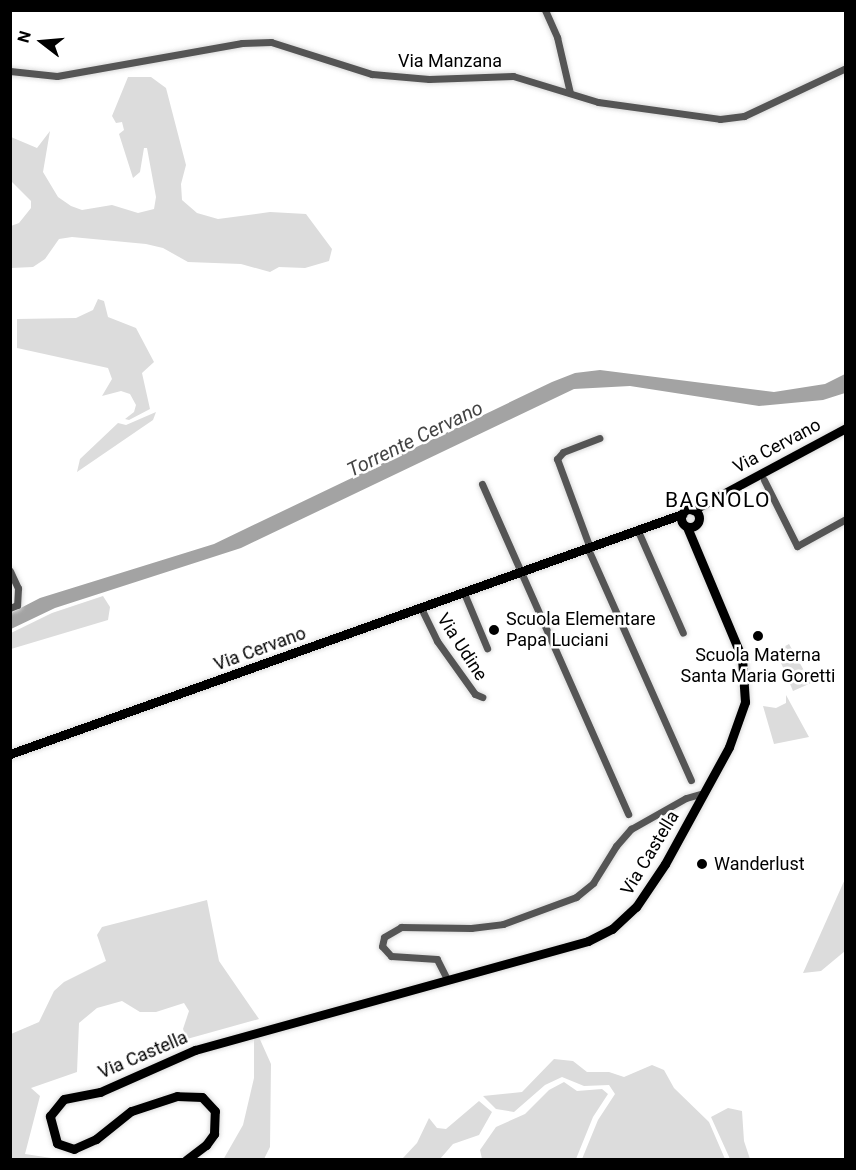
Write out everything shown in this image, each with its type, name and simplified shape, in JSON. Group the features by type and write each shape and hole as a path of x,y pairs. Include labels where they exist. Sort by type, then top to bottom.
{"main road":[{"name":"Via Cervano","path":"10,754 693,510 715,496 846,428"},
{"path":"685,526 699,520 715,496"},
{"path":"693,510 699,520 705,569"},
{"path":"682,513 685,526 705,569"},
{"path":"660,522 674,520 685,526"},
{"name":"Via Castella","path":"186,1160 206,1145 214,1134 215,1111 202,1097 177,1096 132,1111 96,1139 74,1149 57,1143 50,1116 64,1099 100,1092 195,1050 588,941 612,929 650,889 738,729 746,693 742,658 705,569"}],"street":[{"path":"545,10 557,37 570,93"},
{"name":"Via Manzana","path":"10,71 57,76 264,41 372,74 429,79 513,76 625,107 736,119 846,68"},
{"path":"599,438 563,452 557,459 589,549 691,780"},
{"name":"Via Cervano","path":"764,480 797,546 846,519"},
{"path":"482,484 628,814"},
{"path":"638,531 683,633"},
{"path":"10,571 18,588 17,605 10,608"},
{"path":"464,593 487,648"},
{"name":"Via Udine","path":"421,608 437,641 475,694 482,697"},
{"name":"Via Castella","path":"447,979 437,959 398,957 386,953 384,937 402,927 471,928 503,924 576,897 593,883 615,846 631,829 686,798 704,793"}],"shaded area":[{"path":"128,77 151,77 166,88 186,165 181,184 182,200 197,213 218,219 270,212 306,214 332,249 329,261 305,268 279,267 270,272 241,264 188,262 163,248 146,244 72,237 59,239 45,259 33,267 11,268 11,226 19,223 31,208 31,201 11,181 11,137 37,148 50,131 43,172 58,197 71,206 82,210 112,205 138,213 154,209 156,197 147,148 144,148 140,172 133,178 119,134 124,130 122,122 116,123 112,116"},
{"path":"98,299 104,301 108,317 136,328 154,362 142,373 150,409 129,420 125,419 134,412 136,405 130,394 121,391 102,396 112,379 108,368 17,348 17,319 76,318 93,310"},
{"path":"600,370 774,392 825,384 845,374 845,393 823,400 759,406 630,386 574,389 241,548 55,608 11,629 11,613 40,598 214,544 552,382 575,373"},
{"path":"156,412 153,420 77,472 80,459 118,423 126,425"},
{"path":"103,596 110,607 108,620 11,649 11,633 52,613"},
{"path":"789,644 811,683 793,691 776,651"},
{"path":"786,695 809,737 774,744 763,706 776,708 786,703"},
{"path":"845,879 845,951 821,971 803,973"},
{"path":"207,900 219,961 259,1019 187,1039 183,1029 189,1011 184,1003 156,1012 140,1012 122,1001 97,1008 79,1023 77,1072 31,1088 40,1096 25,1154 58,1159 11,1159 11,1034 39,1022 54,991 64,982 106,961 97,935 102,927"},
{"path":"258,1035 271,1064 270,1147 264,1159 223,1160 243,1125 254,1078 254,1036"},
{"path":"554,1059 573,1061 587,1072 609,1072 624,1077 652,1065 664,1070 674,1088 709,1122 725,1159 582,1159 598,1120 615,1094 609,1085 584,1086 562,1077 545,1085 514,1112 496,1109 483,1096 522,1092"},
{"path":"564,1082 577,1091 602,1089 608,1094 593,1117 576,1159 482,1159 480,1150 496,1127 525,1114 549,1090"},
{"path":"479,1101 492,1112 479,1135 453,1144 440,1159 402,1159 417,1143 429,1118 437,1128 446,1129"},
{"path":"728,1108 742,1111 744,1141 750,1159 730,1159 711,1117"}],"place":[{"name":"Scuola Elementare Papa Luciani","path":"494,630"},
{"name":"Scuola Materna Santa Maria Goretti","path":"758,636"},
{"name":"Wanderlust","path":"702,864"}],"district":[{"name":"BAGNOLO","path":"718,500"}],"water label":[{"name":"Torrente Cervano","path":"415,439"}]}
